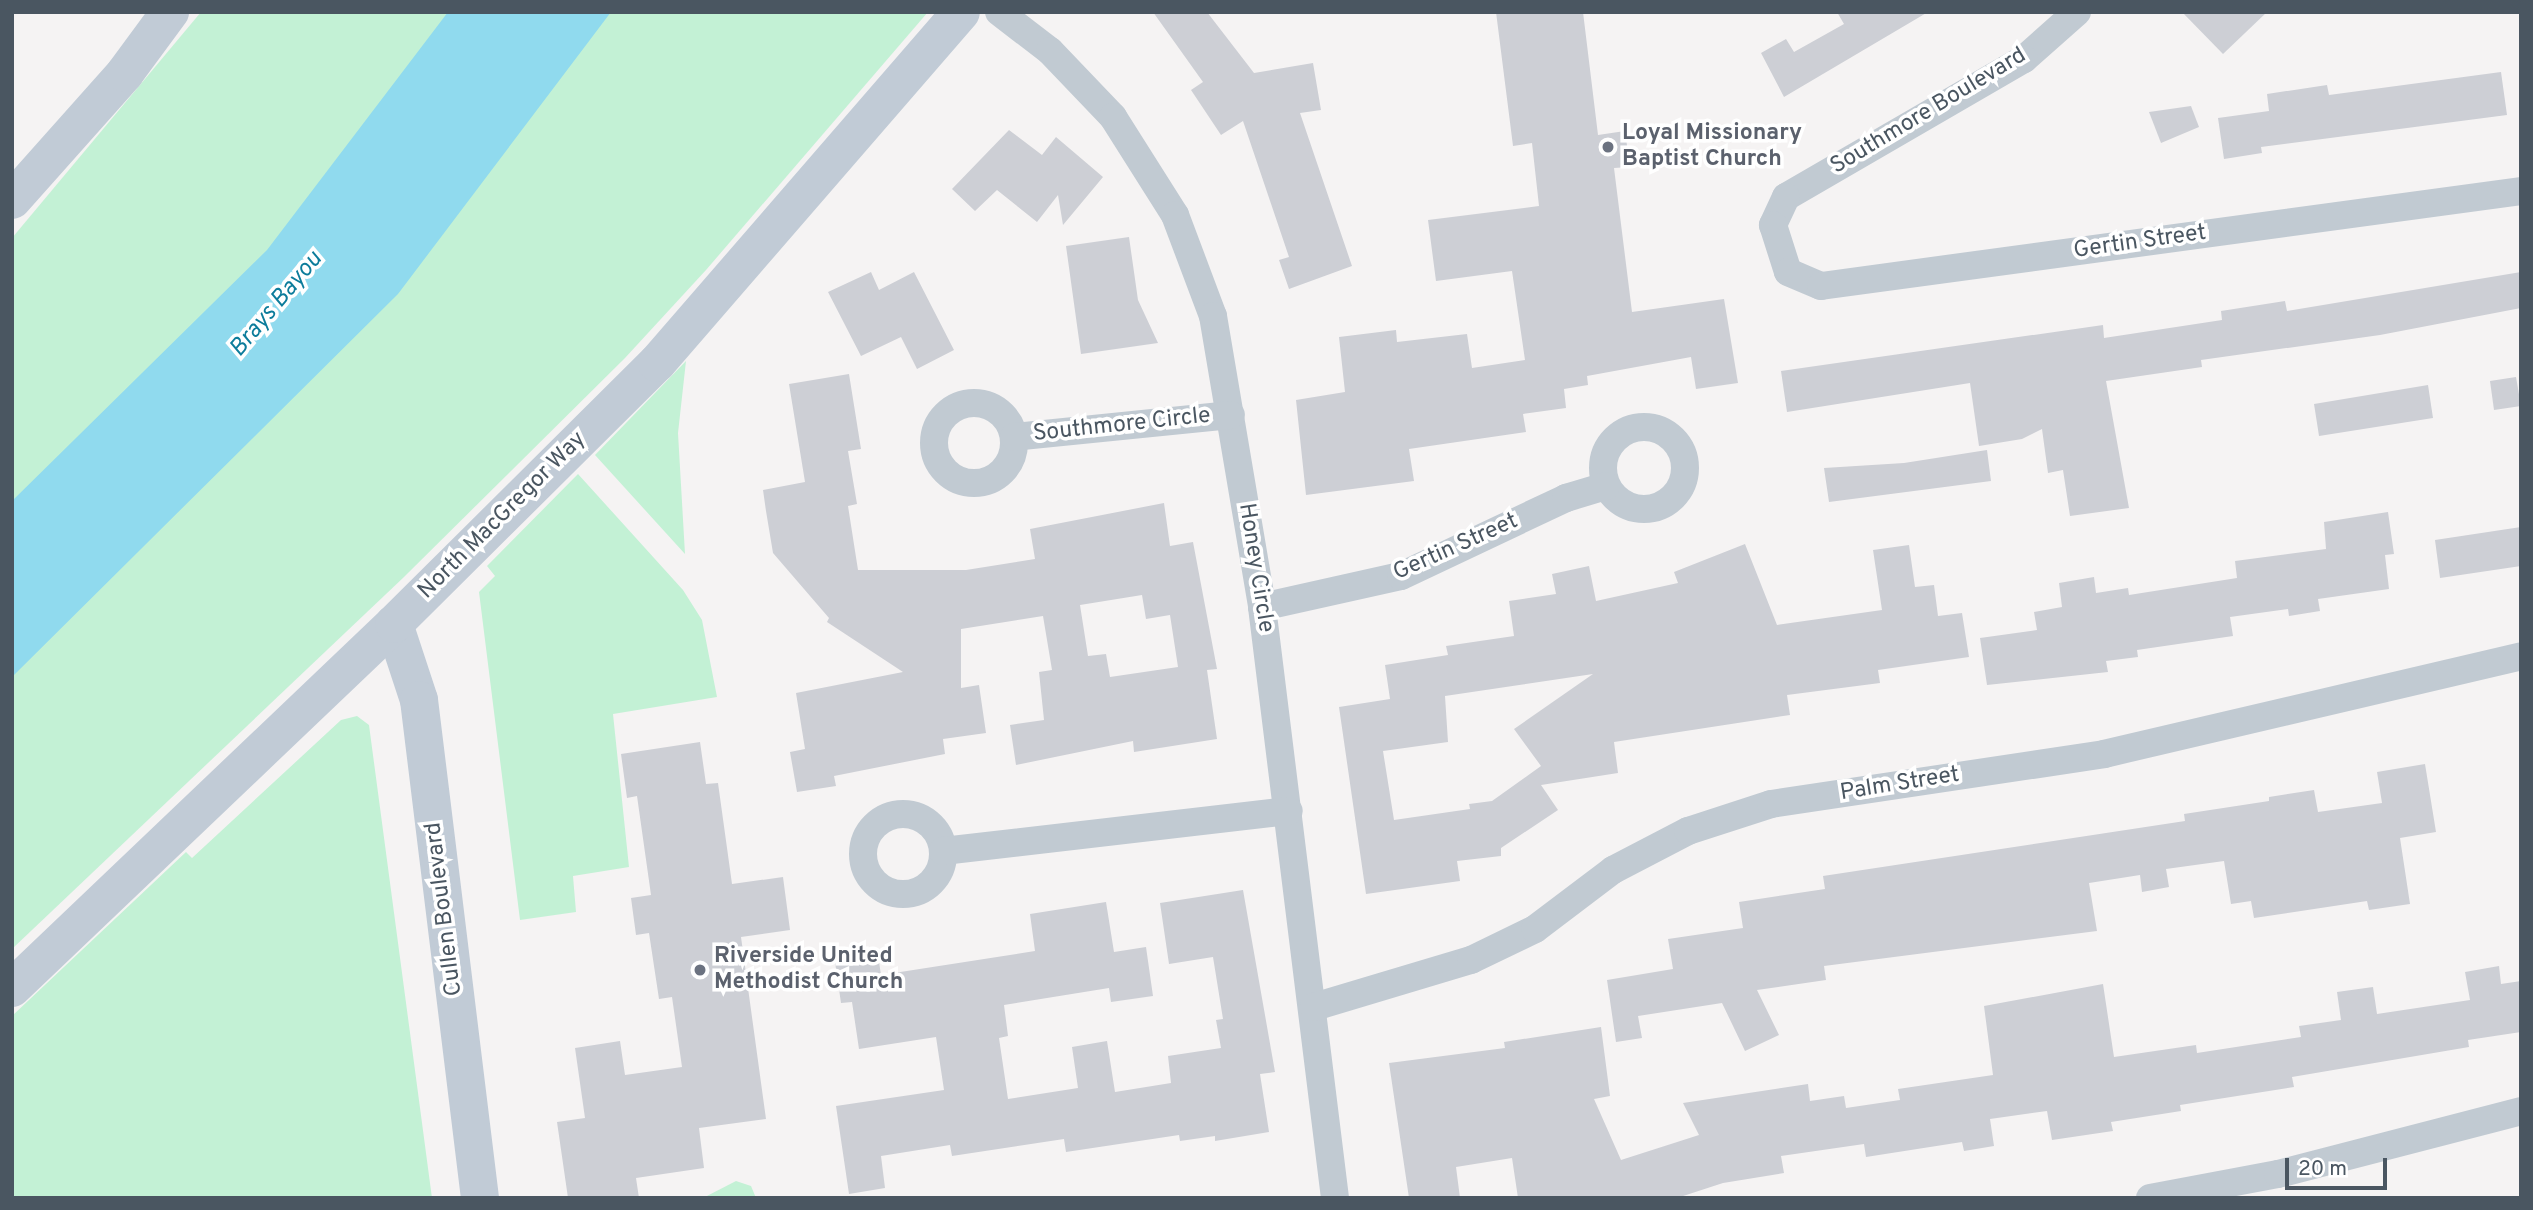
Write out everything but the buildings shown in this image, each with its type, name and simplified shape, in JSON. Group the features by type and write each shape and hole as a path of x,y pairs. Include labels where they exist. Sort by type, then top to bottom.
{"street":[{"path":"12,200 125,73 170,12"},
{"name":"North MacGregor Way","path":"12,988 394,624 657,363 961,12"},
{"name":"Honey Circle","path":"999,12 1050,51 1113,117 1175,215 1213,316 1262,607 1314,1007 1335,1198"},
{"name":"Southmore Boulevard","path":"1777,249 1773,225 1786,197 2024,59 2077,12"},
{"name":"Gertin Street","path":"1777,249 1788,272 1821,286 2521,191"},
{"name":"Southmore Circle","path":"1014,437 1231,415"},
{"name":"Gertin Street","path":"1262,607 1401,576 1566,498 1606,486"},
{"name":"Cullen Boulevard","path":"394,624 419,701 480,1198"},
{"name":"Palm Street","path":"1314,1007 1471,960 1535,929 1626,863 1688,831 1770,804 2104,754 2521,656"},
{"path":"943,851 1289,811"},
{"path":"2150,1198 2278,1174 2521,1111"}],"green space":[{"path":"201,12 928,12 706,270 625,358 404,577 12,949 12,238"},
{"path":"686,361 678,433 685,554 595,455"},
{"path":"578,474 683,590 702,620 717,697 613,714 629,867 573,876 576,912 520,920 479,592 495,576 487,566"},
{"path":"357,716 369,725 432,1198 12,1198 12,1016 186,852 192,858 341,720"},
{"path":"736,1181 751,1186 756,1198 703,1198"}],"water":[{"name":"Brays Bayou","path":"448,12 611,12 398,294 12,677 12,501 267,250"}],"place":[{"name":"Loyal Missionary Baptist Church","path":"1608,147"},
{"name":"Riverside United Methodist Church","path":"700,970"}]}
